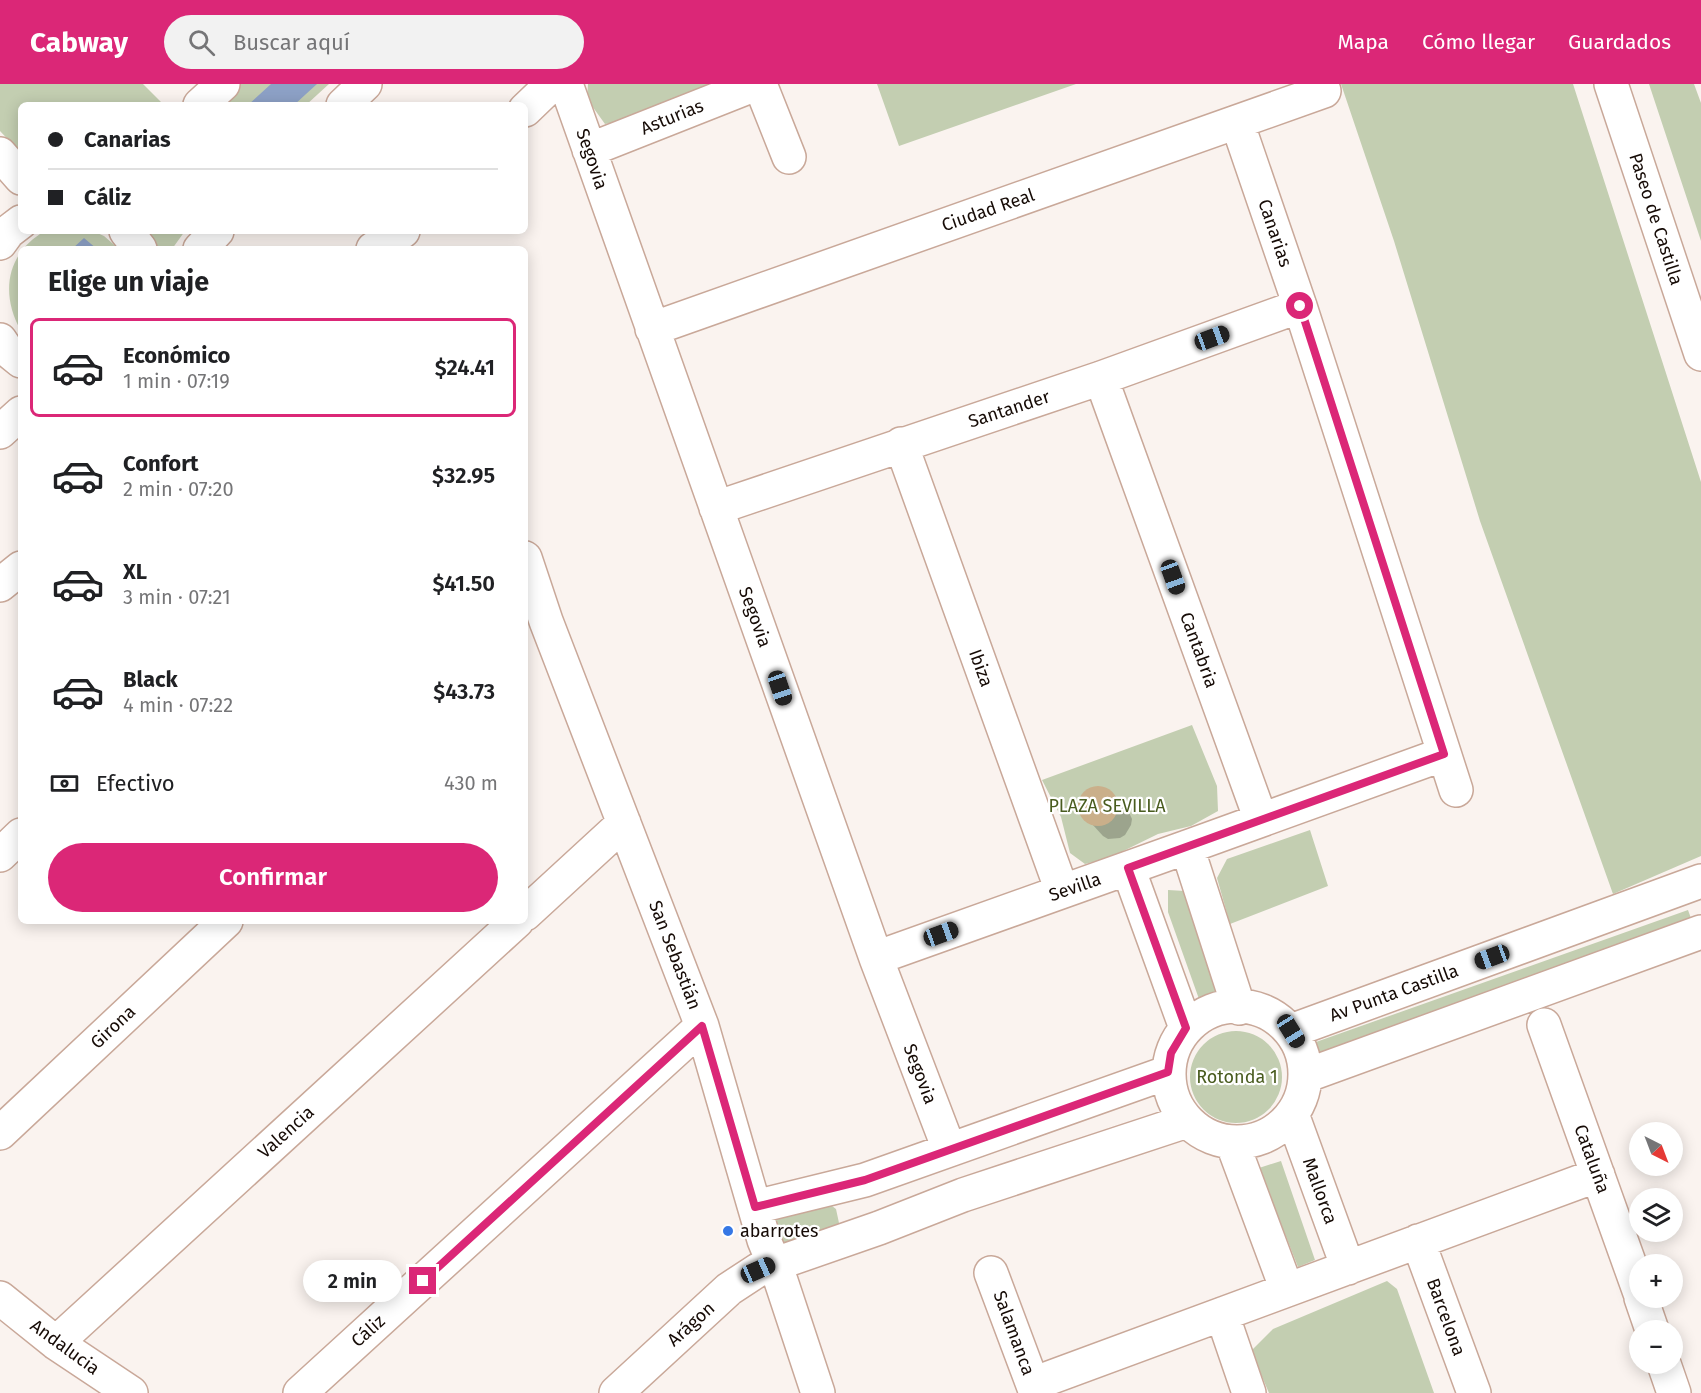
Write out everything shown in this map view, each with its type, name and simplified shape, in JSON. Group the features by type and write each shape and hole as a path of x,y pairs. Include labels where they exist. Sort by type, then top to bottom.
{"street":[{"path":"203,102 223,84"},
{"path":"346,102 365,84"},
{"path":"528,107 552,84"},
{"name":"Segovia","path":"566,84 876,958 948,1149"},
{"path":"758,84 789,158"},
{"name":"Asturias","path":"589,150 758,84"},
{"name":"Paseo de Castilla","path":"1611,84 1701,354"},
{"name":"Ciudad Real","path":"652,329 1324,91"},
{"name":"Canarias","path":"1237,122 1300,306 1456,790"},
{"path":"0,154 18,175"},
{"path":"0,243 8,232 18,224"},
{"path":"128,234 138,246"},
{"path":"203,246 213,234"},
{"name":"Santander","path":"716,508 1101,378 1300,306"},
{"path":"0,340 6,349 18,359"},
{"name":"Cantabria","path":"1101,378 1261,820"},
{"path":"0,432 18,416"},
{"name":"Ibiza","path":"901,444 1062,891"},
{"path":"0,585 18,570"},
{"name":"San Sebastián","path":"528,578 536,631 624,823 702,1026 773,1264 781,1281 818,1393"},
{"name":"Sevilla","path":"876,958 1444,754"},
{"path":"528,911 624,823"},
{"path":"0,855 18,838"},
{"path":"1187,848 1239,1008"},
{"path":"1128,868 1186,1028"},
{"name":"Av Punta Castilla","path":"1291,1031 1701,881"},
{"name":"Girona","path":"0,1133 223,924"},
{"name":"Valencia","path":"56,1343 514,924"},
{"path":"1305,1076 1701,932"},
{"path":"1235,1005 1239,1008 1268,1013 1291,1031 1302,1053 1305,1076 1301,1096 1292,1114 1280,1126 1266,1135 1249,1141 1232,1142 1208,1136 1187,1121 1176,1105 1168,1072 1171,1053 1186,1028 1197,1018 1215,1009 1235,1005"},
{"name":"Cataluña","path":"1544,1025 1629,1264"},
{"name":"Cáliz","path":"300,1393 702,1026"},
{"path":"755,1207 865,1180 1168,1072"},
{"name":"Mallorca","path":"1292,1114 1348,1268"},
{"name":"Arágon","path":"616,1393 729,1289 758,1270 879,1228 963,1195 1187,1121"},
{"path":"1232,1142 1287,1290"},
{"path":"1035,1388 1222,1314 1598,1175"},
{"path":"865,1180 879,1228"},
{"name":"Barcelona","path":"1418,1241 1474,1393"},
{"name":"Salamanca","path":"991,1273 1035,1388"},
{"name":"Andalucia","path":"0,1298 56,1343 131,1393"},
{"path":"1222,1314 1249,1393"},
{"path":"1667,1374 1674,1393"}],"green space":[{"path":"0,84 143,84 161,102 18,102 18,150 0,131"},
{"path":"238,84 329,84 309,102 218,102"},
{"path":"588,84 726,84 634,119 605,124 587,99"},
{"path":"877,84 1076,84 899,146"},
{"path":"1341,84 1573,84 1701,482 1701,856 1613,894 1480,521 1394,241"},
{"path":"1649,84 1694,84 1701,103 1701,241"},
{"path":"41,234 100,234 116,246 26,246"},
{"path":"141,234 183,234 174,246 154,246"},
{"path":"18,258 18,325 10,303 9,289 10,275"},
{"name":"PLAZA SEVILLA","path":"1192,725 1217,786 1218,811 1191,826 1158,834 1109,858 1085,864 1070,853 1061,817 1042,780"},
{"path":"1310,830 1328,886 1230,924 1217,878 1227,859"},
{"path":"1168,890 1185,891 1220,992 1199,999 1168,912"},
{"path":"1688,910 1693,924 1320,1054 1316,1042"},
{"name":"Rotonda 1","path":"1236,1031 1253,1035 1268,1045 1278,1060 1282,1077 1278,1094 1268,1109 1253,1119 1236,1123 1219,1119 1204,1109 1194,1094 1190,1077 1194,1060 1204,1045 1219,1035"},
{"path":"1281,1161 1315,1260 1298,1267 1259,1168"},
{"path":"824,1200 836,1209 839,1223 817,1239 782,1244 769,1229 774,1211"},
{"path":"1387,1281 1397,1289 1434,1393 1269,1393 1251,1351 1273,1329"}],"water":[{"path":"271,84 317,84 297,102 251,102"},
{"path":"84,238 93,246 75,246"}],"building":[{"path":"1098,786 1112,792 1118,806 1112,820 1098,826 1084,820 1078,806 1084,792"}],"place":[{"name":"abarrotes","path":"728,1231"}],"route":[{"path":"423,1281 702,1026 755,1207 865,1180 1168,1072 1171,1053 1186,1028 1128,868 1444,754 1300,306"}]}
